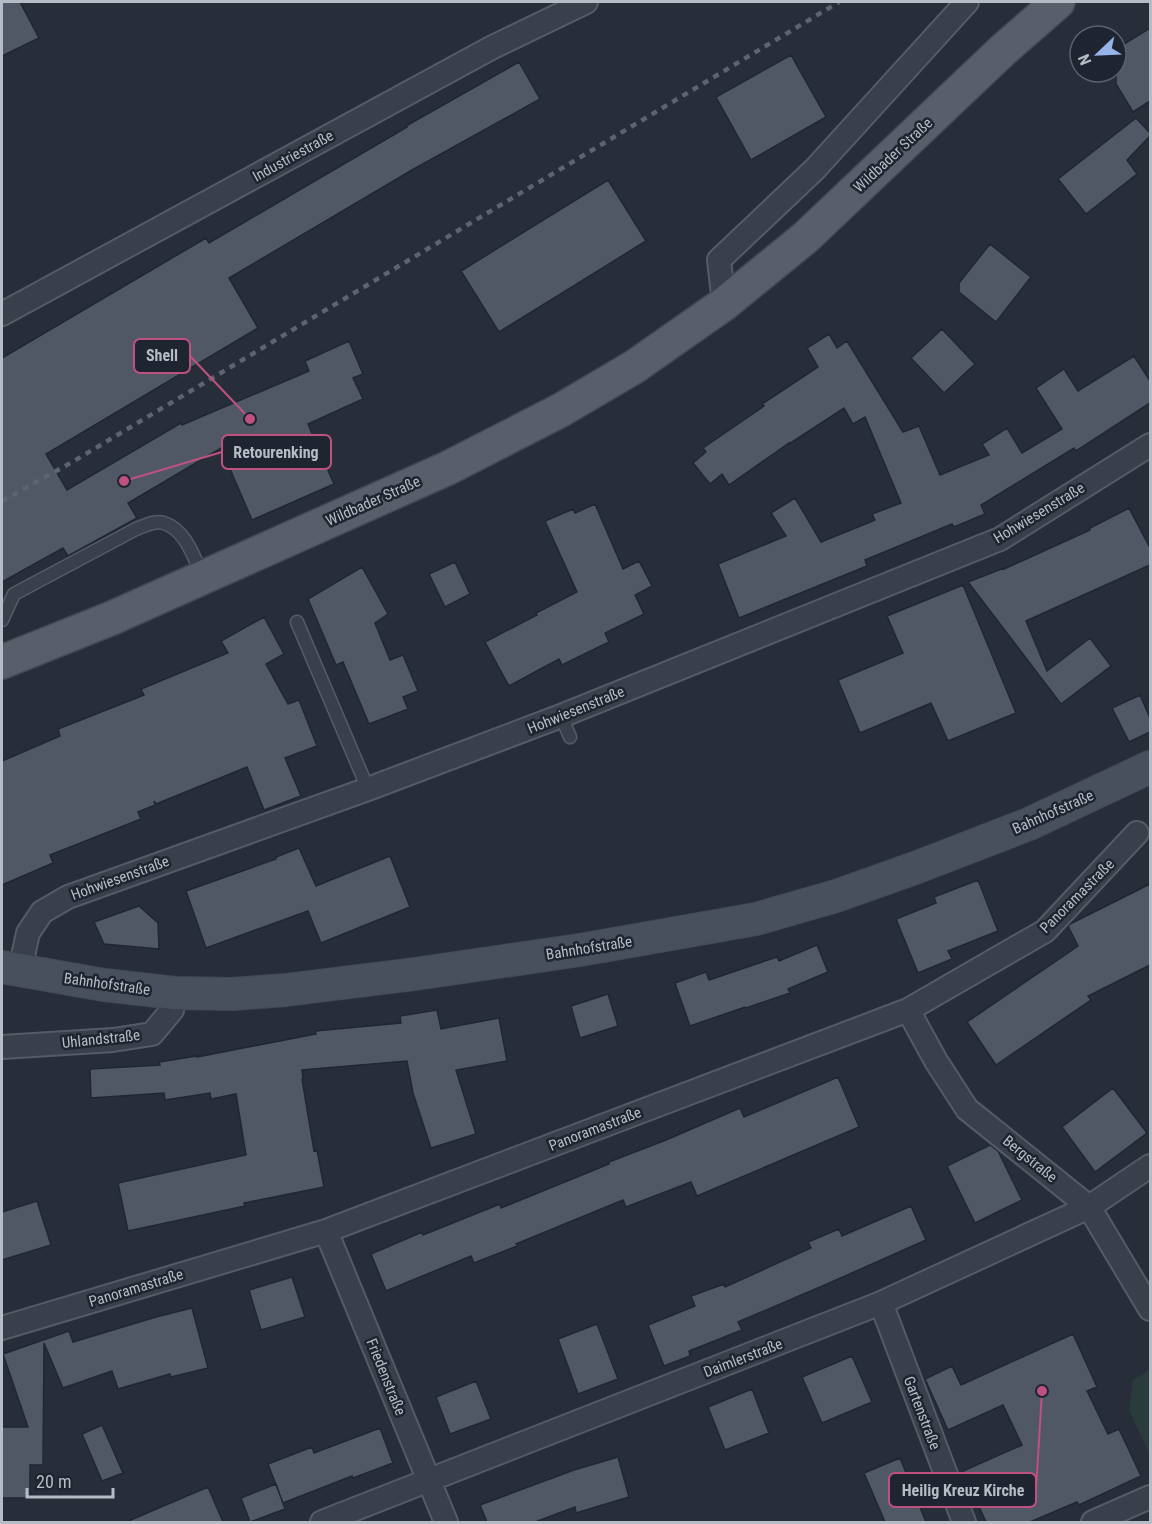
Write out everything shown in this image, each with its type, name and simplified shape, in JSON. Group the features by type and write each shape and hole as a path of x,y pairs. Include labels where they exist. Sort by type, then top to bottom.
{"main road":[{"name":"Wildbader Straße","path":"2,662 204,578 448,468 561,410 634,367 724,304 806,237 1003,50 1058,2"},
{"name":"Bahnhofstraße","path":"11,969 104,985 175,993 243,994 392,977 580,950 756,919 836,896 915,868 1029,824 1150,767"}],"street":[{"name":"Industriestraße","path":"2,314 491,48 586,2"},
{"path":"724,304 719,260 815,169 967,2"},
{"name":"Hohwiesenstraße","path":"11,969 28,933 42,912 69,897 368,789 561,716 1000,539 1150,445"},
{"name":"Panoramastraße","path":"2,1328 326,1231 908,1010 1045,931 1137,833"},
{"name":"Uhlandstraße","path":"2,1047 113,1040 152,1034 172,1010 175,993"},
{"name":"Bergstraße","path":"908,1010 936,1061 968,1109 1089,1207 1150,1309"},
{"name":"Daimlerstraße","path":"322,1522 881,1303 1089,1207 1150,1166"},
{"name":"Friedenstraße","path":"326,1231 446,1522"},
{"name":"Gartenstraße","path":"881,1303 909,1353 964,1522"},
{"path":"1093,1522 1150,1497"}],"lane":[{"path":"2,620 14,594 136,529 152,523 163,523 183,536 204,578"},
{"path":"297,622 368,789"},
{"path":"561,716 570,737"}],"shaded area":[{"path":"1150,1369 1150,1455 1129,1410 1133,1380"}],"building":[{"path":"2,2 20,2 39,38 2,56"},
{"path":"1150,28 1150,101 1133,112 1116,84 1128,84 1128,42"},
{"path":"791,55 826,117 751,160 716,97"},
{"path":"519,62 540,99 412,170 229,278 258,328 46,454 67,490 181,423 182,425 309,371 305,361 349,341 363,374 353,378 363,399 308,424 334,484 252,520 221,448 128,503 137,518 68,556 63,548 2,582 2,358 206,238 209,243"},
{"path":"1136,118 1150,133 1150,136 1127,160 1137,174 1086,214 1058,179"},
{"path":"608,180 646,241 499,332 461,271"},
{"path":"990,244 1031,277 996,322 959,292 959,283"},
{"path":"942,329 975,364 944,393 911,358"},
{"path":"829,334 837,348 847,341 903,432 919,426 940,475 989,455 982,444 1007,428 1022,453 1062,429 1036,388 1064,369 1078,391 1134,356 1150,381 1150,403 1076,451 1074,448 981,505 985,514 954,527 952,524 865,560 867,566 739,618 718,564 786,536 771,513 795,498 821,542 875,520 872,514 901,503 865,417 853,424 844,408 729,485 722,474 710,484 693,463 706,452 703,448 764,406 762,404 818,367 807,348"},
{"path":"595,504 623,569 639,561 652,586 635,595 644,614 605,633 609,642 562,665 559,659 509,686 485,642 577,592 545,521 573,509 575,513"},
{"path":"1129,508 1150,548 1150,565 1026,621 1047,671 1090,638 1111,666 1061,704 968,582 1004,569 1090,530"},
{"path":"455,562 470,594 445,607 429,574"},
{"path":"362,567 388,614 375,623 390,660 403,655 418,691 403,697 408,709 369,724 343,662 336,665 308,599"},
{"path":"963,585 1016,713 948,741 931,703 860,733 838,680 903,653 887,616"},
{"path":"264,617 284,654 266,664 288,704 299,700 317,746 285,758 301,796 264,810 247,767 156,804 154,801 155,805 138,812 141,819 50,855 53,863 2,885 2,761 60,736 58,729 144,695 141,689 228,653 221,641"},
{"path":"1140,695 1150,718 1150,732 1129,742 1112,708"},
{"path":"299,848 316,886 390,856 410,907 321,943 308,911 206,948 186,891 276,859 276,857"},
{"path":"978,880 998,931 948,951 952,959 918,973 896,919 936,903 934,897"},
{"path":"1150,884 1150,965 1088,996 1091,1000 996,1065 967,1022 1078,946 1068,926 1070,924"},
{"path":"139,906 158,923 159,949 104,944 94,922"},
{"path":"817,945 828,972 788,989 790,993 690,1026 675,983 706,972 709,980 777,957 779,961"},
{"path":"608,994 618,1026 580,1038 571,1006"},
{"path":"437,1010 441,1029 499,1018 507,1061 456,1070 476,1134 431,1148 413,1093 407,1061 302,1070 314,1151 317,1150 324,1187 244,1203 245,1206 128,1231 118,1183 246,1155 236,1094 211,1099 210,1093 165,1100 164,1093 91,1098 90,1069 160,1065 159,1062 316,1034 315,1031 401,1023 400,1016"},
{"path":"838,1077 859,1127 697,1196 691,1182 626,1207 623,1200 474,1263 471,1256 386,1291 371,1254 422,1232 423,1235 500,1204 501,1208 740,1108 744,1117"},
{"path":"1113,1088 1147,1133 1095,1172 1062,1127"},
{"path":"990,1145 998,1151 1022,1200 975,1223 947,1166"},
{"path":"37,1201 51,1245 2,1260 2,1212"},
{"path":"911,1206 926,1240 738,1322 742,1330 689,1351 690,1356 664,1366 648,1325 695,1306 691,1296 724,1284 725,1287 811,1248 808,1242 839,1229 842,1236"},
{"path":"292,1277 305,1317 261,1330 249,1290"},
{"path":"192,1308 208,1368 171,1377 170,1374 118,1389 112,1371 63,1388 44,1343 43,1465 30,1465 30,1498 2,1498 2,1427 28,1427 3,1354 69,1331 73,1342"},
{"path":"597,1324 618,1379 578,1394 558,1339"},
{"path":"1073,1334 1097,1387 1087,1391 1108,1434 1119,1429 1141,1476 1079,1505 1077,1502 1030,1522 986,1522 963,1471 1022,1445 1003,1405 948,1430 925,1379 952,1366 961,1385"},
{"path":"852,1356 872,1402 822,1423 802,1377"},
{"path":"476,1381 491,1419 450,1434 436,1397"},
{"path":"752,1389 769,1433 725,1450 708,1407"},
{"path":"102,1425 123,1473 102,1481 82,1434"},
{"path":"380,1428 393,1463 283,1503 268,1464 312,1447 314,1453"},
{"path":"618,1457 629,1497 576,1513 575,1507 535,1522 487,1522 480,1505 574,1470"},
{"path":"900,1458 926,1522 885,1522 864,1473"},
{"path":"276,1484 285,1509 250,1522 241,1498"},
{"path":"208,1487 223,1522 126,1522"}],"railway":[{"path":"2,501 74,461 839,2"}],"place":[{"name":"Shell","path":"250,419"},
{"name":"Retourenking","path":"124,481"},
{"name":"Heilig Kreuz Kirche","path":"1042,1391"}]}
